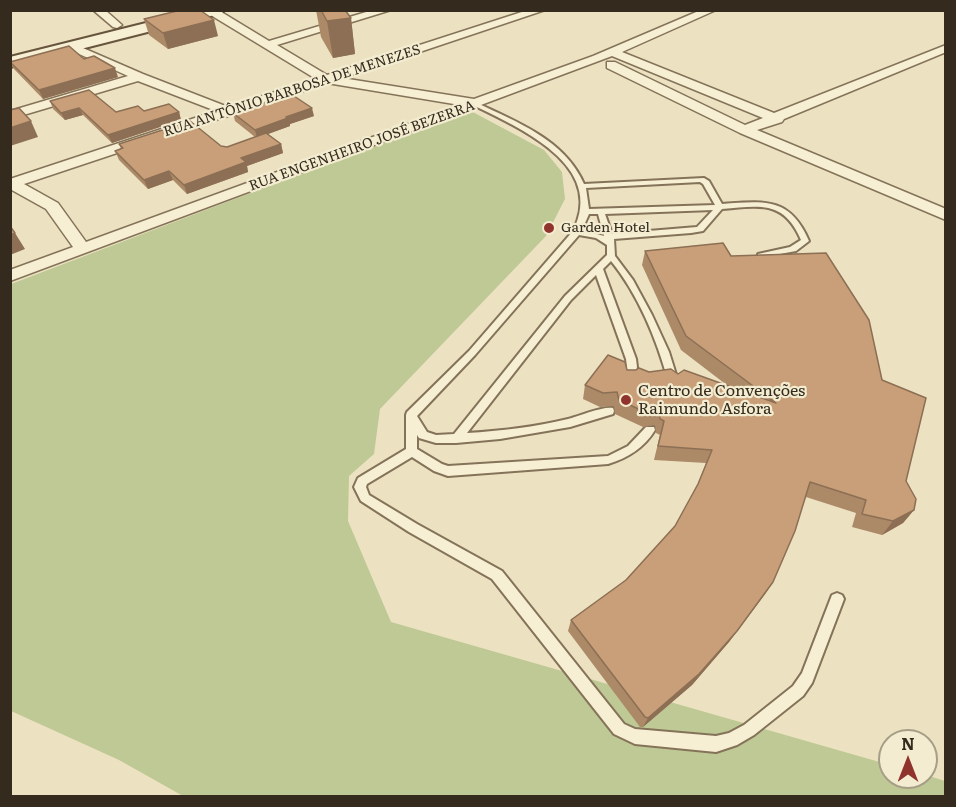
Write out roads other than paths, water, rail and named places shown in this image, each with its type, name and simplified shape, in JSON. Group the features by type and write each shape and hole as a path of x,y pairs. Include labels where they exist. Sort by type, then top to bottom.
{"street":[{"path":"98,10 117,25"},
{"path":"10,50 176,10"},
{"path":"269,44 386,10"},
{"name":"RUA ANTÔNIO BARBOSA DE MENEZES","path":"11,184 540,10"},
{"name":"RUA ENGENHEIRO JOSÉ BEZERRA","path":"10,276 613,52 711,10"},
{"path":"10,62 215,11 325,79 475,104"},
{"path":"494,14 509,20"},
{"path":"72,47 139,77 228,111"},
{"path":"745,130 945,48"},
{"path":"613,52 777,118"},
{"path":"597,58 745,130 945,215"},
{"path":"10,115 139,77"},
{"path":"11,184 52,206 82,248"}],"lane":[{"path":"412,451 411,415 472,353 577,232 585,212 582,186 576,171 559,152 522,128 475,104"},
{"path":"582,186 701,180 706,183 720,207"},
{"path":"585,212 759,205 781,208 791,215 801,229 804,241 793,249 774,255 751,257"},
{"path":"577,232 610,241 691,231 700,229 720,207"},
{"path":"929,208 945,207"},
{"path":"602,212 610,241 611,256 619,263 637,296 669,364 673,382"},
{"path":"456,439 568,298 611,256"},
{"path":"598,268 631,359 629,379"},
{"path":"411,415 423,435 436,439 456,439 588,419 609,411"},
{"path":"412,451 438,468 448,471 608,460 621,457 632,450 650,430"},
{"path":"412,451 362,481 360,486 365,498 497,575 619,729 635,736 716,744 732,740 749,730 798,691 807,678 837,599"}],"place":[{"name":"Garden Hotel","path":"549,228"},
{"name":"Centro de Convenções Raimundo Asfora","path":"626,400"}]}
